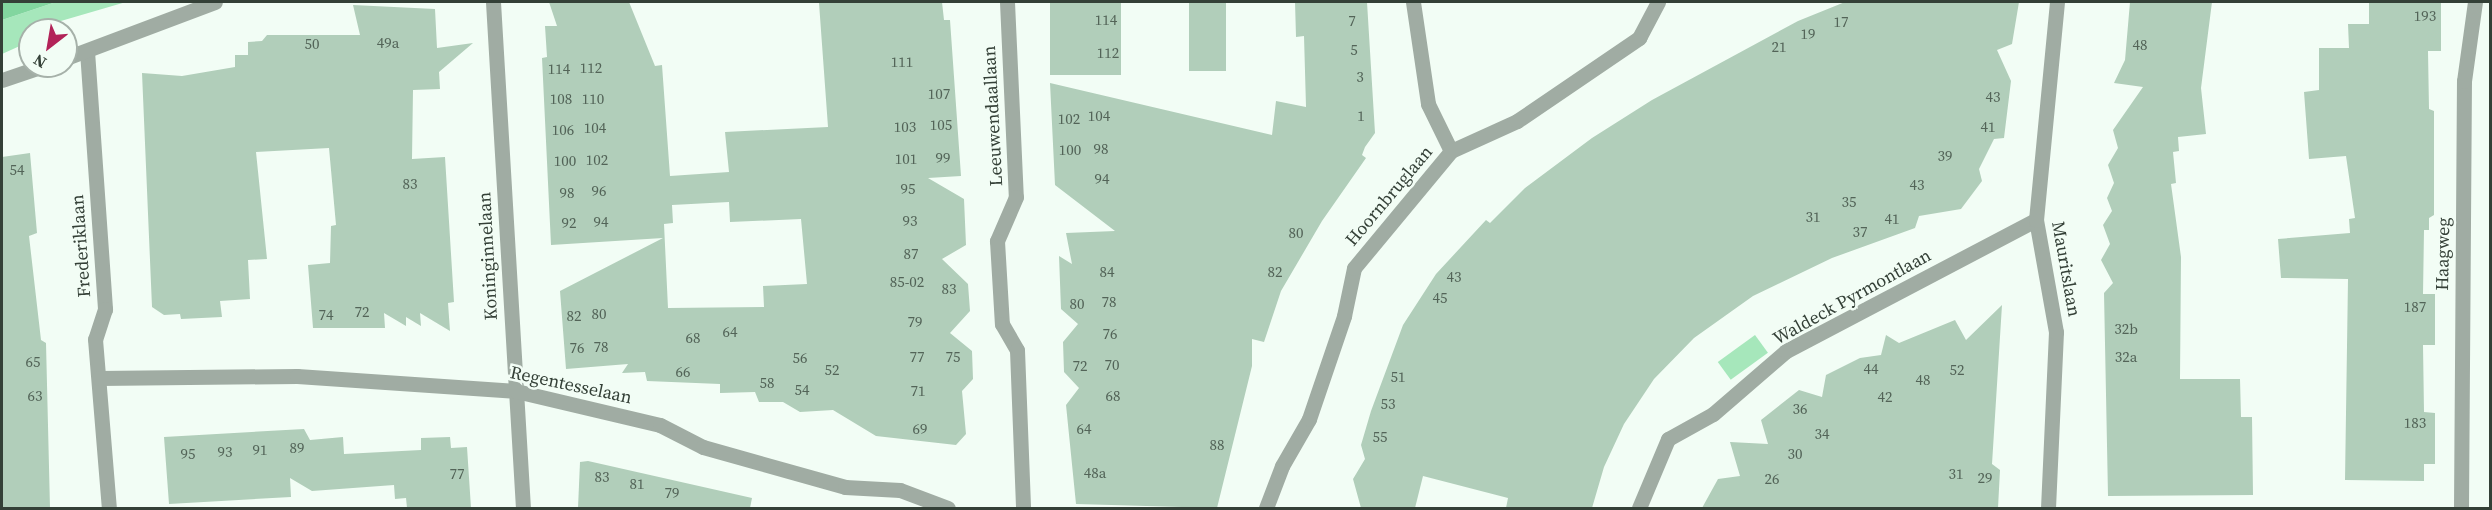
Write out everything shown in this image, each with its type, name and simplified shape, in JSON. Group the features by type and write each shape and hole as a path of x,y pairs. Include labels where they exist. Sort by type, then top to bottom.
{"street":[{"path":"78,54 215,2"},
{"name":"Koninginnelaan","path":"493,2 522,508"},
{"name":"Leeuwendaallaan","path":"1007,2 1016,197 997,241 1002,324 1017,350 1023,508"},
{"path":"1413,2 1428,104 1450,151"},
{"name":"Hoornbruglaan","path":"1266,508 1281,466 1309,419 1344,316 1354,268 1450,151 1517,122 1639,38 1658,2"},
{"name":"Mauritslaan","path":"2048,508 2056,332 2036,220 2057,2"},
{"name":"Haagweg","path":"2461,508 2464,81 2475,2"},
{"name":"Frederiklaan","path":"87,51 105,309 95,339 109,508"},
{"path":"2,80 18,75"},
{"name":"Waldeck Pyrmontlaan","path":"1639,508 1668,439 1713,414 1786,351 2036,220"},
{"name":"Regentesselaan","path":"99,378 297,376 516,391 660,425 703,447 844,487 900,490 948,508"}],"shaded area":[{"path":"2,2 56,2 2,20"},
{"path":"56,2 126,2 71,18 18,18 18,47 2,54 2,20"},
{"path":"1755,335 1768,353 1731,380 1718,362"}],"building":[{"path":"549,2 629,2 655,66 662,65 670,176 729,172 725,132 828,127 819,3 942,2 944,20 950,20 961,176 928,178 964,199 966,245 942,259 968,284 970,311 950,333 972,351 973,379 962,391 966,434 956,445 876,436 833,410 800,412 783,402 759,402 755,392 720,393 720,384 647,381 645,372 622,373 628,364 566,369 560,291 663,238 551,245 542,58 547,57 545,26 557,26","holes":["729,202 730,222 801,219 807,284 763,286 764,307 668,308 664,224 673,223 672,205"]},
{"path":"1050,2 1121,2 1121,75 1050,75"},
{"path":"1189,2 1226,2 1226,71 1189,71"},
{"path":"1295,2 1367,2 1375,133 1362,155 1366,158 1322,221 1281,291 1264,342 1252,339 1252,366 1217,508 1076,504 1066,405 1079,388 1064,372 1063,342 1078,324 1061,309 1059,256 1072,264 1066,233 1115,231 1055,185 1050,83 1272,135 1276,101 1306,107 1304,36 1296,37"},
{"path":"1845,2 2019,2 2012,44 1997,50 2011,81 2004,138 1994,139 1979,169 1982,181 1961,209 1919,216 1915,228 1832,258 1753,296 1694,338 1654,379 1624,424 1604,467 1592,508 1506,508 1508,498 1423,476 1415,508 1361,508 1353,479 1365,459 1361,445 1403,325 1436,274 1486,220 1490,223 1525,188 1592,138 1652,100 1798,21"},
{"path":"2130,2 2212,2 2201,88 2206,134 2178,137 2179,151 2173,152 2176,183 2171,184 2181,257 2180,379 2240,379 2241,417 2252,417 2253,495 2108,496 2104,293 2113,283 2101,260 2110,244 2103,225 2112,211 2107,198 2114,183 2108,165 2118,148 2113,130 2143,87 2114,83 2125,60"},
{"path":"2369,2 2441,2 2441,51 2428,51 2429,109 2434,111 2434,215 2429,218 2429,230 2424,230 2423,294 2435,294 2435,345 2423,345 2424,412 2435,413 2435,464 2424,464 2424,481 2345,480 2348,279 2281,278 2278,239 2350,233 2349,219 2355,218 2346,156 2309,159 2304,92 2319,90 2319,48 2349,48 2348,24 2369,24"},
{"path":"353,5 435,9 437,48 473,43 439,72 440,89 413,90 412,159 445,157 454,302 448,303 450,331 420,313 421,326 406,317 406,326 384,313 385,328 313,328 308,265 330,263 331,226 336,225 329,148 256,152 267,259 248,260 250,299 220,301 222,317 181,319 180,314 164,315 152,307 142,73 182,76 235,67 235,55 248,55 248,42 262,41 267,35 360,35"},
{"path":"30,153 37,233 29,236 41,340 46,343 50,508 2,508 2,157"},
{"path":"2002,305 1992,464 2000,470 1998,508 1702,508 1718,479 1740,476 1730,442 1768,444 1761,420 1799,390 1822,397 1826,375 1860,358 1881,355 1886,335 1899,343 1955,320 1966,340"},
{"path":"304,429 310,440 343,437 344,454 421,450 421,438 450,437 451,448 467,447 471,508 407,508 406,498 395,499 394,485 312,491 290,478 291,497 169,504 164,437"},
{"path":"588,461 752,498 750,508 578,508 580,462"}]}
